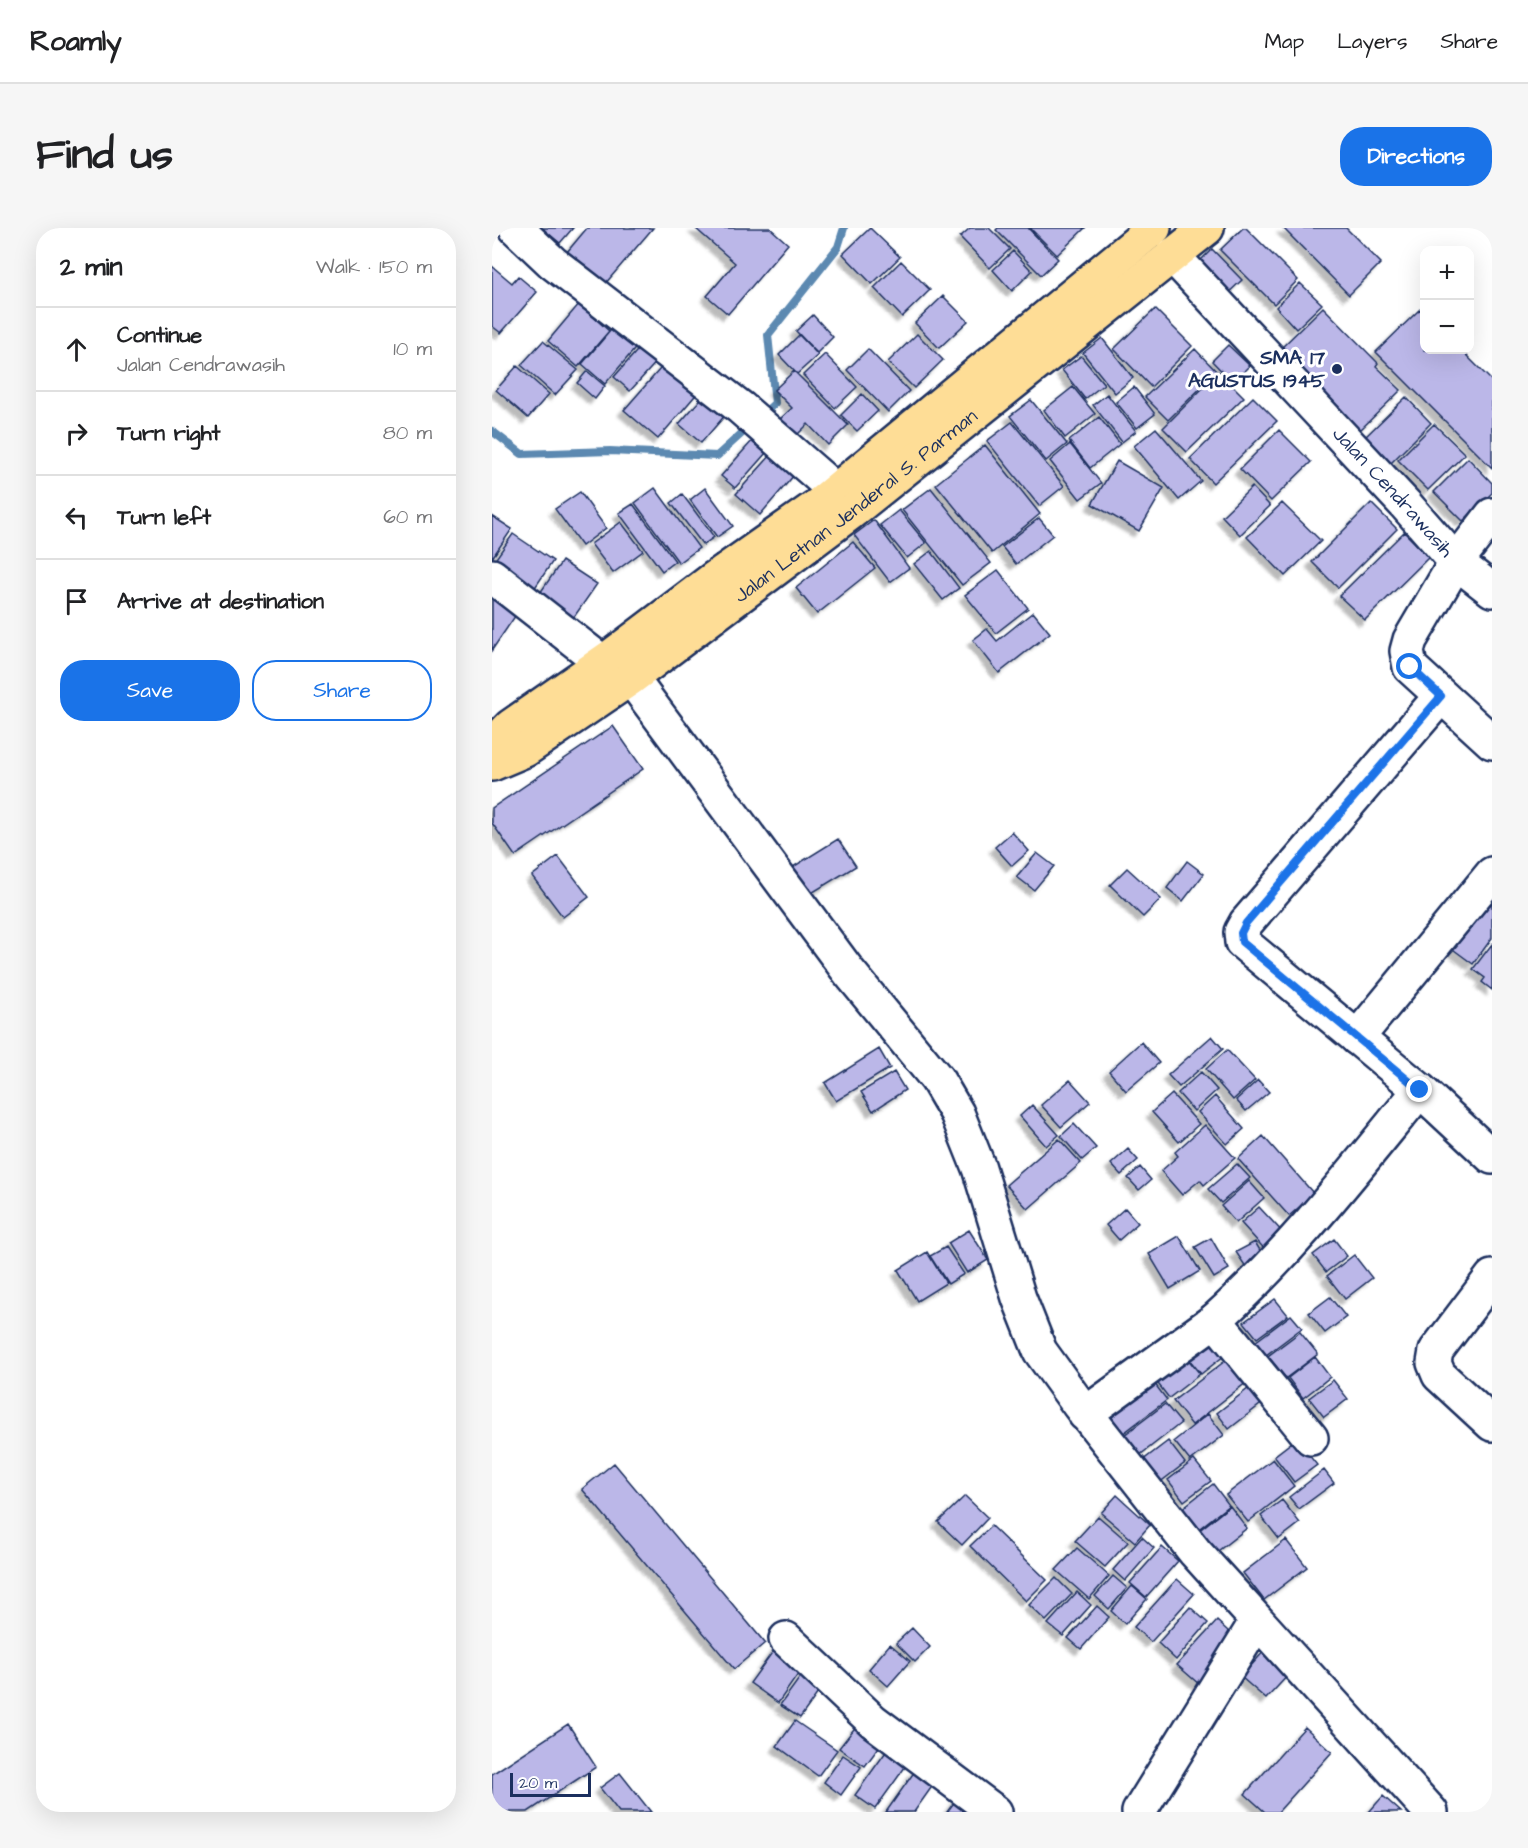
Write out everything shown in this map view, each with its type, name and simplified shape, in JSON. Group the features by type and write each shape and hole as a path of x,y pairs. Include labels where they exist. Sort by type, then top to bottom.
{"highway":[{"name":"Jalan Letnan Jenderal S. Parman","path":"492,745 511,726 837,491 1154,228"},
{"name":"Jalan Letnan Jenderal S. Parman","path":"492,764 525,750 631,678 849,514 1207,228"}],"street":[{"path":"516,228 553,263 741,408 837,491"},
{"name":"Jalan Cendrawasih","path":"1172,255 1374,470 1456,562 1410,640 1407,651 1410,667 1492,742"},
{"path":"1492,515 1456,562 1492,590"},
{"path":"492,576 602,662"},
{"path":"631,678 849,972 937,1079 957,1113 979,1168 1019,1298 1040,1350 1085,1414 1195,1552 1431,1812"},
{"path":"1441,696 1246,923 1241,933 1242,942 1420,1090 1492,1157"},
{"path":"1357,1038 1492,874"},
{"path":"1085,1414 1215,1320 1304,1231 1420,1090"},
{"path":"1490,1285 1436,1351 1434,1363 1439,1375 1492,1424"},
{"path":"1215,1320 1311,1438"},
{"path":"1139,1812 1257,1621"},
{"path":"786,1640 873,1721 996,1812"}],"building":[{"path":"542,228 573,228 560,243"},
{"path":"587,228 653,228 605,284 567,252"},
{"path":"695,228 770,228 788,244 728,314 707,296 735,263"},
{"path":"870,228 900,257 872,284 843,254"},
{"path":"970,228 989,228 1010,249 990,268 960,237"},
{"path":"998,228 1028,228 1058,259 1041,275 996,230"},
{"path":"1030,228 1085,228 1057,255"},
{"path":"1243,228 1246,228 1298,280 1274,304 1220,250"},
{"path":"1283,228 1346,228 1381,263 1349,295"},
{"path":"1212,249 1242,280 1222,299 1192,269"},
{"path":"1013,251 1032,271 1012,291 993,270"},
{"path":"901,261 930,290 902,317 874,288"},
{"path":"492,266 512,283 518,276 537,292 501,333 492,326"},
{"path":"1300,283 1322,304 1296,329 1276,307"},
{"path":"943,296 968,321 939,348 915,323"},
{"path":"579,304 609,331 578,367 548,341"},
{"name":"SMA 17 AGUSTUS 1945","path":"1323,307 1401,390 1355,435 1277,352"},
{"path":"1155,309 1192,346 1151,387 1114,349"},
{"path":"1420,309 1420,354 1465,354 1492,381 1492,468 1376,352"},
{"path":"813,315 833,337 817,353 796,331"},
{"path":"616,324 639,344 605,384 582,364"},
{"path":"917,334 943,360 914,388 888,362"},
{"path":"799,335 818,355 797,374 779,355"},
{"path":"1102,338 1133,378 1115,393 1083,353"},
{"path":"543,341 578,370 555,395 521,365"},
{"path":"643,344 660,358 630,391 614,377"},
{"path":"1228,345 1250,366 1233,383 1212,361"},
{"path":"868,349 909,391 888,412 847,370"},
{"path":"1195,349 1217,372 1168,420 1145,397"},
{"path":"825,354 857,387 835,408 803,375"},
{"path":"1081,356 1104,384 1085,399 1062,370"},
{"path":"667,361 700,390 658,439 624,410"},
{"path":"517,366 549,394 528,418 496,390"},
{"path":"587,371 605,386 595,399 577,383"},
{"path":"794,371 848,425 828,445 808,424 787,445 770,428 792,408 774,390"},
{"path":"1219,372 1244,397 1187,452 1163,428"},
{"path":"1073,387 1095,414 1065,438 1044,410"},
{"path":"1134,387 1155,414 1137,428 1116,402"},
{"path":"706,393 728,412 701,443 679,424"},
{"path":"862,394 878,411 857,431 841,415"},
{"path":"1107,394 1136,431 1122,442 1093,405"},
{"path":"1253,397 1277,421 1213,483 1190,459"},
{"path":"1406,397 1431,423 1388,466 1362,440"},
{"path":"1031,400 1067,444 1046,461 1010,416"},
{"path":"1099,417 1120,444 1090,468 1069,441"},
{"path":"1012,422 1064,486 1039,506 987,441"},
{"path":"1434,424 1465,454 1428,490 1398,460"},
{"path":"1156,428 1201,481 1179,500 1134,446"},
{"path":"1279,430 1311,462 1271,501 1240,469"},
{"path":"752,441 766,453 735,488 721,476"},
{"path":"1070,444 1101,483 1080,499 1050,461"},
{"path":"985,445 1040,514 992,553 936,484"},
{"path":"772,454 795,474 760,515 736,494"},
{"path":"1468,458 1492,483 1492,493 1463,521 1434,492"},
{"path":"1117,461 1164,488 1139,531 1092,504"},
{"path":"1252,487 1270,506 1240,535 1222,516"},
{"path":"655,488 699,548 679,563 635,503"},
{"path":"705,488 733,526 717,537 690,500"},
{"path":"931,488 991,563 962,585 902,510"},
{"path":"580,492 606,528 582,546 555,509"},
{"path":"682,494 714,537 703,545 671,503"},
{"path":"1282,503 1321,541 1285,576 1247,537"},
{"path":"1371,503 1397,529 1338,588 1312,562"},
{"path":"633,504 675,561 662,571 619,513"},
{"path":"899,510 926,543 907,558 880,525"},
{"path":"492,516 512,529 492,558"},
{"path":"1039,518 1053,535 1016,564 1002,547"},
{"path":"874,520 909,568 890,582 854,535"},
{"path":"621,522 643,551 613,573 591,544"},
{"path":"1404,532 1429,557 1365,620 1339,596"},
{"path":"513,534 553,561 532,592 492,564"},
{"path":"853,542 875,568 817,614 796,588"},
{"path":"931,551 959,588 943,600 914,564"},
{"path":"562,561 597,584 574,617 540,593"},
{"path":"998,570 1028,608 996,633 965,595"},
{"path":"492,590 520,609 492,650"},
{"path":"1033,612 1050,633 999,673 973,640 987,629 997,641"},
{"path":"613,726 643,769 515,856 492,823 492,808"},
{"path":"1012,832 1029,851 1012,866 995,847"},
{"path":"838,839 856,866 810,894 793,867"},
{"path":"1037,853 1054,866 1034,890 1017,877"},
{"path":"558,856 589,897 563,917 532,876"},
{"path":"1187,861 1204,874 1183,901 1167,888"},
{"path":"1127,868 1161,899 1143,917 1110,885"},
{"path":"1492,900 1492,938 1473,964 1450,947"},
{"path":"1492,944 1492,990 1482,982 1485,978 1473,969"},
{"path":"1212,1036 1223,1049 1179,1087 1168,1075"},
{"path":"1141,1042 1159,1063 1126,1091 1109,1071"},
{"path":"879,1049 890,1068 836,1101 825,1083"},
{"path":"1227,1050 1255,1080 1233,1100 1206,1069"},
{"path":"894,1072 905,1090 873,1111 861,1092"},
{"path":"1201,1072 1217,1090 1194,1111 1178,1093"},
{"path":"1070,1080 1090,1102 1061,1127 1041,1105"},
{"path":"1258,1080 1269,1092 1246,1111 1236,1100"},
{"path":"1172,1094 1199,1124 1179,1142 1152,1112"},
{"path":"1215,1096 1244,1129 1227,1144 1198,1112"},
{"path":"1032,1105 1059,1135 1046,1146 1020,1116"},
{"path":"1074,1124 1096,1148 1082,1160 1061,1136"},
{"path":"1205,1125 1235,1158 1204,1185 1200,1180 1182,1195 1161,1171 1178,1156 1175,1152"},
{"path":"1263,1136 1314,1194 1289,1216 1238,1159"},
{"path":"1059,1139 1081,1163 1028,1209 1006,1185"},
{"path":"1128,1149 1138,1160 1121,1175 1111,1164"},
{"path":"1237,1164 1250,1178 1221,1203 1208,1189"},
{"path":"1140,1167 1151,1180 1139,1190 1128,1178"},
{"path":"1249,1181 1264,1198 1236,1223 1221,1206"},
{"path":"1259,1207 1287,1237 1269,1254 1241,1223"},
{"path":"1125,1208 1138,1223 1119,1240 1106,1225"},
{"path":"969,1230 988,1260 967,1273 948,1243"},
{"path":"1179,1236 1200,1271 1170,1289 1149,1254"},
{"path":"1211,1238 1229,1269 1214,1278 1195,1247"},
{"path":"1334,1239 1347,1256 1326,1272 1313,1255"},
{"path":"1255,1242 1264,1257 1246,1267 1236,1252"},
{"path":"946,1247 964,1274 948,1284 930,1256"},
{"path":"927,1252 946,1283 917,1301 898,1270"},
{"path":"1354,1255 1372,1278 1345,1299 1327,1276"},
{"path":"1330,1297 1346,1317 1325,1333 1309,1313"},
{"path":"1275,1299 1288,1315 1257,1338 1244,1322"},
{"path":"1291,1315 1302,1328 1266,1355 1255,1342"},
{"path":"1300,1332 1318,1354 1286,1378 1268,1356"},
{"path":"1217,1337 1229,1352 1201,1374 1189,1359"},
{"path":"1183,1353 1200,1374 1169,1398 1152,1376"},
{"path":"1315,1357 1330,1377 1303,1398 1288,1378"},
{"path":"1229,1358 1247,1382 1192,1425 1173,1401"},
{"path":"1151,1379 1167,1400 1113,1441 1097,1420"},
{"path":"1333,1380 1348,1399 1324,1417 1309,1398"},
{"path":"1253,1385 1265,1401 1229,1429 1217,1413"},
{"path":"1165,1404 1181,1423 1131,1462 1115,1442"},
{"path":"1208,1414 1224,1435 1190,1461 1174,1441"},
{"path":"1296,1439 1317,1465 1294,1482 1274,1456"},
{"path":"1168,1441 1185,1463 1159,1483 1142,1461"},
{"path":"1273,1459 1294,1486 1248,1522 1226,1495"},
{"path":"1194,1460 1211,1481 1184,1501 1168,1480"},
{"path":"614,1463 765,1643 734,1669 582,1489"},
{"path":"1324,1470 1334,1483 1299,1509 1289,1497"},
{"path":"1213,1484 1229,1505 1191,1535 1175,1514"},
{"path":"1117,1495 1150,1525 1135,1542 1101,1513"},
{"path":"965,1496 988,1518 962,1545 938,1522"},
{"path":"1282,1500 1300,1523 1279,1539 1261,1516"},
{"path":"1230,1506 1247,1528 1209,1558 1192,1536"},
{"path":"1098,1516 1128,1542 1105,1567 1075,1541"},
{"path":"991,1526 1047,1580 1026,1601 970,1546"},
{"path":"1142,1537 1154,1548 1125,1581 1113,1570"},
{"path":"1286,1540 1307,1567 1264,1600 1243,1573"},
{"path":"1162,1547 1178,1561 1146,1597 1130,1583"},
{"path":"1077,1548 1109,1576 1089,1599 1056,1570"},
{"path":"1113,1576 1127,1588 1109,1609 1095,1596"},
{"path":"1056,1578 1072,1594 1046,1621 1029,1605"},
{"path":"1177,1579 1194,1594 1151,1642 1134,1627"},
{"path":"1132,1586 1147,1599 1125,1624 1111,1611"},
{"path":"1077,1592 1091,1605 1063,1636 1048,1624"},
{"path":"1097,1606 1109,1617 1081,1649 1068,1638"},
{"path":"1190,1607 1208,1623 1176,1660 1158,1643"},
{"path":"1217,1621 1239,1641 1200,1685 1177,1665"},
{"path":"912,1628 930,1647 915,1662 896,1643"},
{"path":"779,1643 806,1663 778,1703 750,1683"},
{"path":"890,1644 910,1661 888,1686 869,1669"},
{"path":"1265,1650 1291,1672 1266,1699 1241,1677"},
{"path":"809,1665 828,1679 800,1718 780,1705"},
{"path":"795,1721 837,1750 818,1776 777,1746"},
{"path":"568,1724 596,1767 528,1812 492,1812 492,1774"},
{"path":"857,1725 882,1743 865,1766 839,1748"},
{"path":"1305,1727 1332,1752 1278,1812 1265,1812 1245,1794"},
{"path":"893,1742 913,1756 875,1809 855,1795"},
{"path":"843,1755 861,1767 841,1795 824,1782"},
{"path":"917,1768 936,1781 914,1812 886,1812"},
{"path":"620,1773 651,1812 619,1812 600,1788"},
{"path":"961,1793 988,1812 947,1812"},
{"path":"1383,1796 1401,1812 1369,1812"}],"waterway":[{"path":"760,417 775,403 768,335 838,247 844,228"},
{"path":"492,431 522,454 610,451 717,456 751,425"}],"place":[{"name":"SMA 17 AGUSTUS 1945","path":"1337,369"}],"route":[{"path":"1410,667 1441,696 1246,923 1241,933 1242,942 1420,1090"}]}
